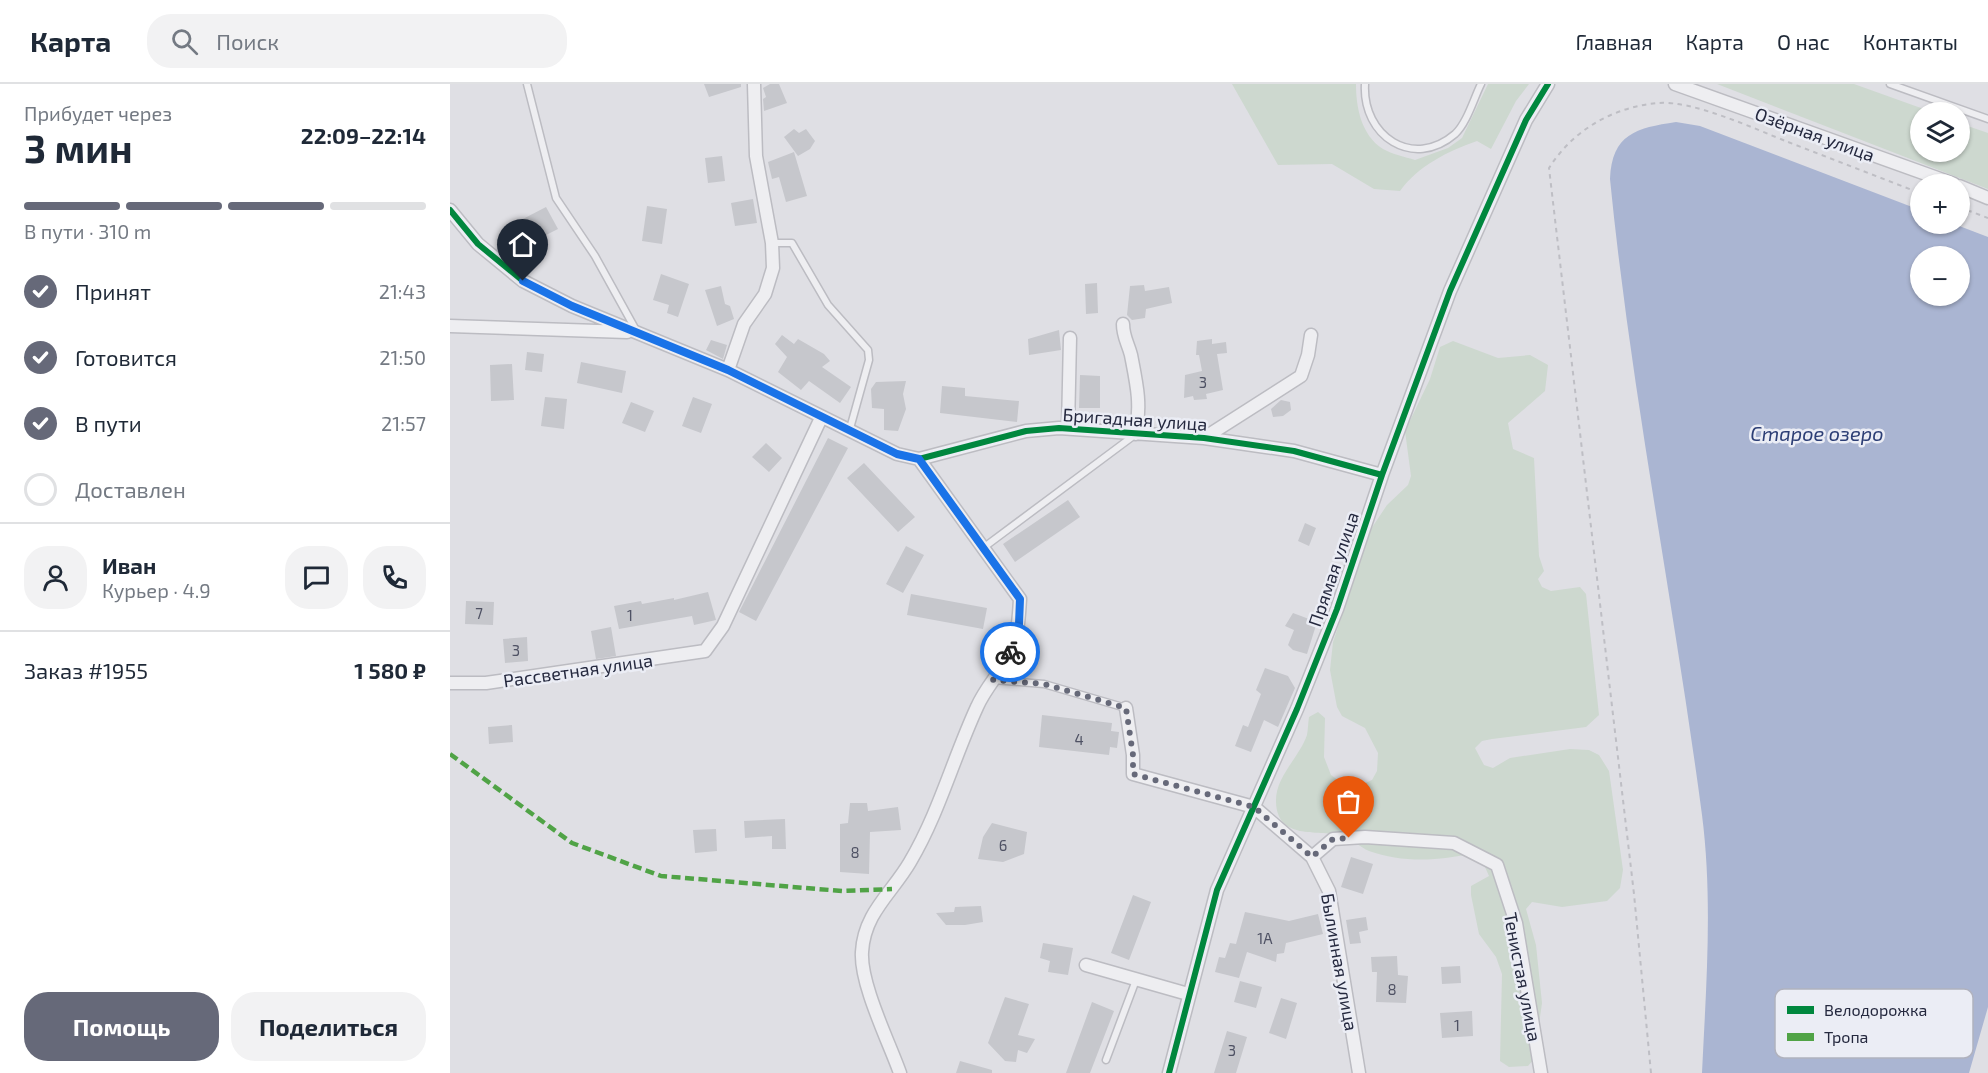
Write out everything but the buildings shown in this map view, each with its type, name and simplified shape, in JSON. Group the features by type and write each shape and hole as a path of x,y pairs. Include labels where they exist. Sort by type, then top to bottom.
{"street":[{"path":"728,370 744,324 765,294 773,268 772,243 756,156 754,84"},
{"name":"Прямая улица","path":"1169,1073 1217,890 1337,609 1382,475 1450,291 1526,120 1548,84"},
{"name":"Озёрная улица","path":"1675,84 1926,174"},
{"path":"1970,191 1988,198"},
{"path":"450,210 478,244 523,281 572,306 728,370 897,454 919,459 1020,599 1019,624 1012,650 977,706 939,805 910,862 876,907 865,929 861,954 866,981 900,1073"},
{"path":"1123,324 1123,338 1130,351 1141,405 1136,434"},
{"path":"450,326 638,332"},
{"path":"1203,438 1301,376 1308,355 1311,335"},
{"path":"1068,428 1070,338"},
{"name":"Рассветная улица","path":"450,683 486,683 705,651 723,626 821,418"},
{"name":"Бригадная улица","path":"919,459 1026,431 1068,428 1203,438 1294,451 1382,475"},
{"path":"1126,708 1133,755 1133,774 1254,807"},
{"name":"Былинная улица","path":"1254,807 1312,857 1329,891 1359,1073"},
{"name":"Тенистая улица","path":"1312,857 1333,839 1365,837 1454,843 1497,865 1516,922 1541,1073"},
{"path":"1086,965 1188,994"}],"lane":[{"path":"527,84 556,198 595,256 638,332"},
{"path":"1365,84 1369,116 1381,134 1398,146 1420,149 1443,143 1458,131 1481,84"},
{"path":"1890,84 1988,118"},
{"path":"772,243 792,243 828,305 868,350 869,360 849,432"},
{"path":"983,548 1136,434"},
{"path":"993,680 1044,684 1126,708"},
{"path":"1106,1060 1136,980"}],"path":[{"path":"1651,1073 1634,894 1549,168 1557,155 1598,119 1659,103 1670,103 1682,104 1743,124 1910,189"},
{"path":"1970,211 1988,218"}],"shaded area":[{"path":"1232,84 1356,84 1361,120 1370,136 1383,149 1415,160 1448,148 1462,138 1488,84 1529,84 1516,101 1491,149 1477,141 1455,150 1434,160 1407,182 1400,191 1374,189 1332,164 1278,165"},
{"path":"1717,84 1854,84 1910,104 1910,159"},
{"path":"1970,127 1988,133 1988,189 1970,182 1970,174 1949,174 1918,162 1970,162"},
{"path":"1453,341 1498,358 1530,355 1548,365 1545,391 1508,423 1513,449 1534,458 1539,556 1544,571 1538,579 1542,587 1551,591 1580,587 1586,594 1599,715 1586,727 1492,739 1482,741 1475,748 1484,765 1493,768 1510,758 1570,749 1589,750 1599,755 1609,771 1623,870 1620,888 1607,901 1562,907 1532,902 1526,909 1536,945 1542,1003 1534,1059 1528,1066 1509,1067 1500,1061 1502,974 1496,957 1479,934 1471,886 1489,876 1485,867 1473,853 1421,860 1382,855 1369,851 1341,835 1291,828 1278,814 1276,802 1279,784 1307,735 1309,717 1318,712 1325,718 1324,757 1331,775 1346,786 1356,787 1372,780 1377,771 1378,753 1365,728 1342,716 1337,707 1330,670 1333,642 1371,529 1387,505 1408,485 1411,476 1405,431 1430,379 1440,347"}],"water":[{"name":"Старое озеро","path":"1676,122 1700,126 1910,206 1910,234 1970,234 1970,230 1988,237 1988,1007 1969,1073 1702,1073 1708,912 1702,815 1629,338 1610,179 1612,164 1621,143 1638,131"}],"marked path":[{"path":"450,754 572,843 661,876 842,891 892,889"}],"cycle path":[{"path":"1169,1073 1217,890 1297,709 1337,609 1382,475 1450,291 1526,120 1548,84"},
{"path":"450,210 478,244 523,281 572,306 728,370 897,454 919,459 1026,431 1059,428 1204,438 1294,451 1382,475"}],"way so far":[{"path":"1010,652 993,680 1044,684 1126,708 1133,755 1133,774 1254,807 1312,857 1333,839 1349,838"}],"route":[{"path":"523,281 572,306 728,370 897,454 919,459 1020,599 1019,624 1010,652"}]}
